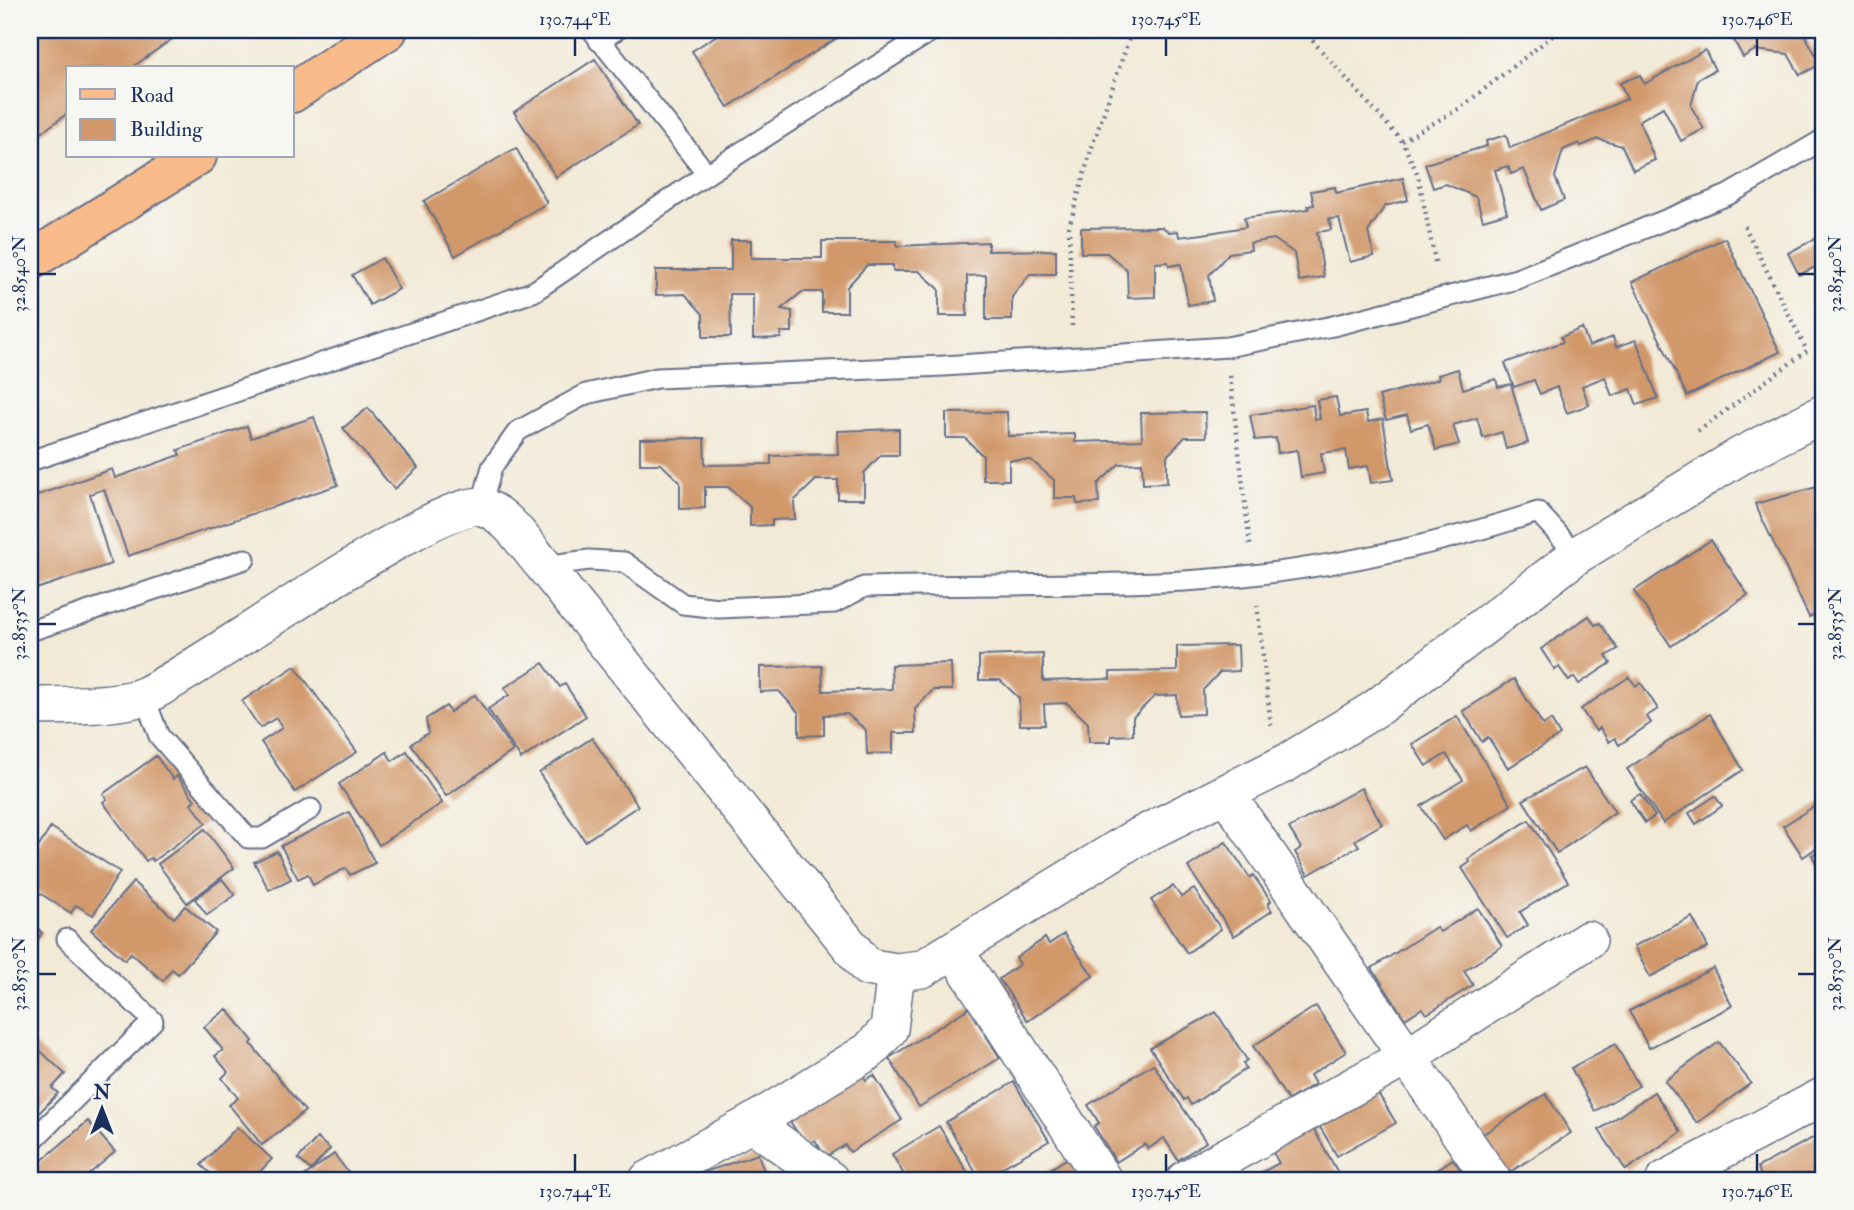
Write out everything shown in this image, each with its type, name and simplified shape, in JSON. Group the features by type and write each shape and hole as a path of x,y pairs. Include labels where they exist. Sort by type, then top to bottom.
{"main road":[{"path":"294,92 388,30"},
{"path":"30,261 194,158"}],"street":[{"path":"30,706 77,705 144,696 300,599 447,513 481,506 499,515 544,566 867,967 896,972 922,969 1132,841 1286,763 1375,709 1577,555 1740,456 1824,413"},
{"path":"1226,794 1492,1180"},
{"path":"1185,1180 1408,1056 1588,940"},
{"path":"955,951 1103,1180"},
{"path":"648,1180 752,1124 869,1051 889,1029 896,972"},
{"path":"1665,1180 1824,1097"},
{"path":"752,1124 830,1180"}],"lane":[{"path":"616,30 596,35 707,174"},
{"path":"30,461 533,292 707,174 933,30"},
{"path":"481,506 492,467 518,431 586,394 657,378 1072,358 1227,347 1333,326 1517,279 1728,195 1824,139"},
{"path":"544,566 589,559 624,562 683,604 719,608 834,603 864,587 1184,580 1253,573 1391,552 1538,512 1577,555"},
{"path":"30,631 245,559"},
{"path":"144,696 159,736 248,838 262,838 312,809"},
{"path":"30,1143 153,1021 67,939"}],"path":[{"path":"1072,358 1069,228 1091,150 1132,30"},
{"path":"1303,30 1402,141 1418,175 1442,298"},
{"path":"1402,141 1460,108 1560,30"},
{"path":"1689,437 1807,351 1728,195"}],"building":[{"path":"44,30 185,30 134,66 66,66 66,114 30,141 30,40"},
{"path":"725,30 843,30 845,33 728,107 692,51"},
{"path":"1739,30 1802,30 1821,64 1800,75 1788,54 1755,50 1743,57 1731,35"},
{"path":"1705,50 1715,70 1698,79 1691,106 1704,129 1681,141 1663,107 1639,121 1655,160 1633,170 1622,146 1598,139 1563,150 1555,177 1564,200 1541,210 1524,169 1511,174 1508,166 1495,170 1507,213 1483,220 1476,197 1446,184 1433,188 1425,164 1487,146 1486,141 1506,135 1510,148 1627,99 1620,83 1640,75 1644,84"},
{"path":"595,59 638,125 556,177 514,112"},
{"path":"516,148 547,203 455,256 424,201"},
{"path":"1403,178 1408,200 1385,206 1368,232 1374,256 1350,262 1339,218 1329,219 1331,230 1317,232 1324,277 1299,281 1294,253 1274,239 1250,243 1251,250 1229,253 1209,275 1213,301 1188,305 1181,264 1169,266 1168,262 1155,263 1155,297 1128,298 1127,270 1107,253 1081,253 1081,228 1162,227 1169,232 1178,231 1179,237 1203,234 1246,227 1244,218 1309,209 1308,206 1314,205 1311,191 1335,187 1336,193"},
{"path":"1824,234 1824,276 1819,265 1799,275 1788,253"},
{"path":"1725,238 1780,352 1687,396 1632,282"},
{"path":"731,240 751,240 751,258 822,258 822,241 897,241 897,246 988,242 988,251 1056,250 1056,274 1030,274 1012,297 1012,320 986,320 986,275 967,276 967,316 939,316 939,289 919,271 893,271 893,265 867,265 847,287 847,312 822,312 822,292 802,292 781,309 792,311 792,332 781,332 781,338 753,339 753,294 730,294 731,337 703,337 703,314 685,294 656,295 656,270 731,270"},
{"path":"382,258 399,289 370,305 352,275"},
{"path":"1582,328 1589,346 1613,337 1616,347 1636,340 1658,398 1637,405 1631,389 1612,396 1605,377 1582,386 1589,405 1567,413 1557,387 1540,394 1534,380 1514,387 1505,363 1563,342 1561,337"},
{"path":"1458,369 1463,389 1496,379 1498,387 1511,384 1528,443 1506,449 1502,432 1483,438 1477,418 1453,425 1459,444 1436,450 1428,424 1411,429 1407,415 1386,420 1379,396 1439,379 1438,375"},
{"path":"1336,397 1340,416 1366,412 1368,422 1383,419 1393,480 1371,483 1368,466 1349,469 1346,450 1321,453 1324,473 1301,477 1297,450 1278,453 1276,438 1255,440 1250,415 1313,405 1315,419 1320,419 1317,400"},
{"path":"368,408 418,468 394,489 343,428"},
{"path":"1007,412 1008,436 1075,434 1075,442 1142,440 1141,413 1205,412 1206,437 1185,437 1167,456 1167,483 1143,484 1142,463 1119,464 1098,484 1099,503 1077,504 1076,498 1054,498 1054,480 1031,460 1009,460 1009,480 983,480 983,456 965,438 946,438 946,413"},
{"path":"314,417 338,485 128,556 104,489 90,494 111,564 30,591 30,498 112,469 115,478 180,455 178,450 247,426 251,438"},
{"path":"899,429 899,455 881,455 864,473 864,499 838,499 838,480 816,480 794,501 795,519 772,520 772,525 750,526 750,507 728,487 705,487 705,508 680,509 680,482 661,464 640,464 640,439 704,438 705,465 771,464 771,456 838,454 837,431"},
{"path":"1817,487 1824,501 1824,611 1809,617 1755,504"},
{"path":"1711,540 1748,595 1671,646 1634,591"},
{"path":"1589,616 1595,625 1600,623 1618,649 1606,656 1611,663 1579,684 1574,677 1569,681 1559,667 1555,670 1541,649"},
{"path":"1238,645 1239,671 1220,672 1203,690 1204,714 1178,715 1177,695 1155,696 1133,717 1133,735 1111,736 1111,742 1089,742 1088,723 1067,703 1044,704 1045,725 1020,725 1019,698 1000,680 979,680 979,656 1043,654 1043,681 1110,679 1110,672 1177,671 1177,646"},
{"path":"543,663 560,687 565,684 586,716 521,759 488,709 509,695 504,688"},
{"path":"951,663 952,690 933,690 915,709 916,733 893,733 893,753 867,754 866,730 847,714 824,715 824,735 799,736 799,713 779,691 760,692 760,667 822,666 823,691 892,689 891,665"},
{"path":"295,666 357,752 295,792 261,742 282,728 276,718 260,728 242,701"},
{"path":"1629,677 1636,686 1641,683 1658,709 1647,716 1651,723 1619,745 1615,738 1609,742 1600,728 1596,731 1581,709"},
{"path":"1514,679 1543,725 1551,720 1560,735 1508,768 1488,737 1482,742 1463,711"},
{"path":"475,695 513,751 446,796 411,744 428,733 426,719 446,706 450,712"},
{"path":"1710,714 1743,770 1663,823 1627,769"},
{"path":"1457,716 1511,805 1471,831 1467,825 1443,840 1421,806 1463,780 1446,754 1426,766 1412,744"},
{"path":"592,738 638,806 585,841 539,773"},
{"path":"407,751 442,803 379,845 339,784 387,752 392,761"},
{"path":"156,756 173,779 177,776 195,800 191,803 206,823 153,861 151,858 146,861 103,802 107,799 103,794"},
{"path":"1585,767 1615,812 1557,853 1523,800"},
{"path":"1361,788 1382,824 1355,840 1359,846 1308,875 1295,852 1301,848 1289,828"},
{"path":"1640,794 1655,816 1645,823 1630,800"},
{"path":"1715,796 1722,806 1696,824 1689,813"},
{"path":"1824,800 1824,843 1803,857 1783,826"},
{"path":"349,812 375,863 350,875 346,868 313,885 308,874 298,879 281,846"},
{"path":"1529,820 1568,882 1520,912 1528,925 1507,938 1462,868 1470,862 1468,859"},
{"path":"51,827 120,872 93,915 76,905 71,913 30,887 34,879 30,876 30,869 35,861 31,859"},
{"path":"205,829 234,868 187,903 158,864"},
{"path":"1226,842 1250,878 1253,875 1271,901 1268,904 1272,911 1234,936 1188,867"},
{"path":"1824,849 1824,880 1812,855"},
{"path":"277,851 291,879 269,890 254,862"},
{"path":"222,879 235,895 207,915 195,899"},
{"path":"133,882 174,918 185,906 216,932 178,974 172,969 163,981 131,953 125,960 91,930"},
{"path":"1173,886 1181,897 1194,889 1221,929 1187,953 1151,900"},
{"path":"1478,908 1502,946 1464,971 1473,985 1427,1014 1422,1008 1405,1019 1372,968 1436,927 1440,932"},
{"path":"1692,917 1708,947 1650,977 1634,946"},
{"path":"30,921 42,933 30,951"},
{"path":"1064,934 1093,976 1028,1021 999,979 1020,964 1016,958 1045,938 1049,944"},
{"path":"1713,968 1732,1006 1649,1048 1629,1011"},
{"path":"1316,1006 1346,1052 1310,1075 1315,1084 1288,1100 1253,1046"},
{"path":"969,1008 1000,1058 919,1107 889,1058"},
{"path":"227,1009 253,1041 251,1044 305,1111 262,1145 229,1105 238,1098 222,1078 228,1072 215,1056 223,1050 204,1027"},
{"path":"1216,1012 1247,1060 1243,1063 1246,1069 1191,1105 1187,1098 1184,1100 1150,1048"},
{"path":"30,1041 65,1074 52,1088 58,1093 38,1114 33,1109 30,1113"},
{"path":"1719,1042 1751,1083 1697,1123 1665,1081"},
{"path":"1615,1044 1639,1086 1595,1111 1571,1068"},
{"path":"1153,1064 1206,1142 1178,1160 1164,1138 1148,1149 1145,1144 1116,1162 1094,1126 1099,1123 1088,1105"},
{"path":"860,1070 866,1080 874,1075 902,1120 850,1152 845,1145 825,1157 815,1140 806,1146 786,1115"},
{"path":"1014,1082 1049,1141 980,1180 946,1122"},
{"path":"1375,1088 1396,1123 1337,1156 1317,1122"},
{"path":"1654,1092 1681,1132 1626,1170 1599,1130"},
{"path":"1546,1094 1571,1133 1502,1177 1477,1138"},
{"path":"88,1121 115,1152 82,1180 44,1180 33,1168"},
{"path":"939,1126 972,1180 907,1180 892,1154"},
{"path":"1312,1126 1342,1180 1248,1180 1279,1163 1271,1149"},
{"path":"237,1127 272,1159 252,1180 218,1180 201,1165"},
{"path":"1824,1132 1824,1180 1762,1180 1758,1167"},
{"path":"317,1138 330,1149 311,1170 298,1159"},
{"path":"334,1154 354,1180 299,1180"},
{"path":"758,1154 767,1180 681,1180"},
{"path":"1071,1156 1086,1180 1033,1180"},
{"path":"1453,1159 1467,1180 1421,1180"}]}
